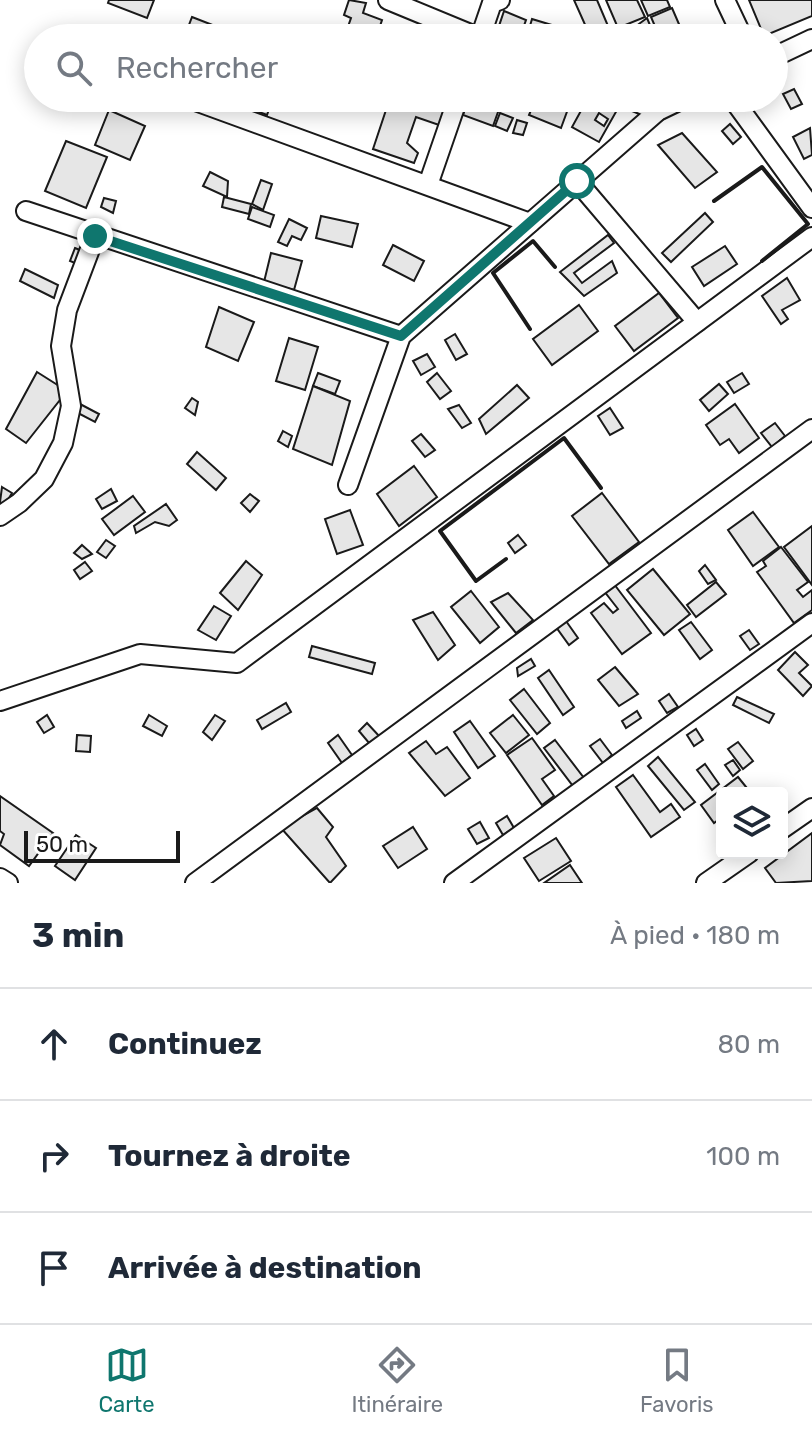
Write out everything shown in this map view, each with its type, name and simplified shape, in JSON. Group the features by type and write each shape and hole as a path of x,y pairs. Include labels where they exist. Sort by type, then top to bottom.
{"street":[{"path":"388,0 446,24"},
{"path":"485,24 492,3 500,0"},
{"path":"725,0 736,24"},
{"path":"788,50 812,39"},
{"path":"226,112 530,223"},
{"path":"428,185 453,112"},
{"path":"348,485 401,336 657,112"},
{"path":"742,112 812,208"},
{"path":"577,181 697,322"},
{"path":"26,211 401,336"},
{"path":"0,516 44,479 63,443 71,406 61,346 67,310 95,236"},
{"path":"0,701 140,654 237,663 812,237"},
{"path":"195,883 812,429"},
{"path":"454,883 812,623"},
{"path":"788,825 812,808"},
{"path":"706,883 740,859"},
{"path":"0,878 8,883"}],"building":[{"path":"109,0 154,0 147,18 108,3"},
{"path":"349,0 366,3 363,13 382,20 381,24 349,24 351,18 344,15"},
{"path":"574,0 597,0 607,24 585,24"},
{"path":"606,0 637,0 645,17 628,24 616,24"},
{"path":"641,0 667,0 670,7 648,16"},
{"path":"749,0 812,0 812,16 788,26 759,24"},
{"path":"672,8 679,24 654,24 651,17"},
{"path":"504,11 526,20 525,24 500,24"},
{"path":"192,17 210,24 189,24"},
{"path":"532,19 548,24 531,24"},
{"path":"794,89 802,104 791,109 788,92"},
{"path":"108,112 145,126 130,160 95,145"},
{"path":"385,112 444,112 439,125 416,117 407,143 418,153 414,163 373,149"},
{"path":"464,112 498,112 493,126 463,115"},
{"path":"530,112 567,112 561,128 529,115"},
{"path":"580,112 616,112 599,142 572,127","holes":["599,113 608,119 604,126 595,120"]},
{"path":"500,113 513,118 507,131 495,126"},
{"path":"517,120 527,123 523,135 513,133"},
{"path":"730,124 741,137 733,144 722,131"},
{"path":"810,128 812,155 804,159 793,137"},
{"path":"682,133 717,172 695,188 658,145"},
{"path":"66,141 107,157 86,208 45,191"},
{"path":"210,172 228,181 227,197 203,186"},
{"path":"261,180 272,184 263,210 252,204"},
{"path":"224,197 251,204 249,214 222,207"},
{"path":"104,198 116,201 113,213 101,207"},
{"path":"252,207 274,215 270,227 248,219"},
{"path":"705,213 713,222 671,262 662,253"},
{"path":"321,216 358,224 352,247 316,238"},
{"path":"289,219 307,228 301,240 292,236 287,246 278,242"},
{"path":"608,235 614,243 574,273 582,283 612,261 617,273 584,296 560,272"},
{"path":"393,245 424,261 414,281 383,265"},
{"path":"725,246 737,264 704,286 692,267"},
{"path":"75,248 87,253 82,266 70,261"},
{"path":"271,253 302,261 294,290 264,282"},
{"path":"25,269 58,285 54,298 20,281"},
{"path":"787,278 800,300 782,310 788,319 781,324 762,296"},
{"path":"659,293 678,318 634,351 615,326"},
{"path":"579,305 598,331 552,365 533,339"},
{"path":"219,307 254,322 238,361 206,347"},
{"path":"455,334 467,354 456,360 445,340"},
{"path":"289,338 318,347 305,390 276,381"},
{"path":"427,354 435,367 421,375 413,361"},
{"path":"37,372 67,391 26,443 6,429"},
{"path":"318,373 340,381 335,394 313,386"},
{"path":"437,373 451,391 440,399 427,382"},
{"path":"742,373 749,384 734,393 727,382"},
{"path":"719,384 728,394 709,411 700,400"},
{"path":"517,385 529,398 486,434 479,419"},
{"path":"313,386 350,401 332,465 293,449"},
{"path":"192,398 198,402 195,415 185,408"},
{"path":"80,404 99,414 95,422 76,412"},
{"path":"735,404 759,438 739,453 729,439 720,445 706,425"},
{"path":"459,405 471,423 462,428 448,409"},
{"path":"610,408 623,428 610,435 598,416"},
{"path":"775,423 785,436 772,447 761,433"},
{"path":"283,431 292,436 288,447 278,441"},
{"path":"421,434 435,450 425,457 412,441"},
{"path":"197,452 226,478 216,490 187,464"},
{"path":"414,466 437,497 399,526 377,494"},
{"path":"2,487 12,493 5,505 0,502"},
{"path":"111,489 117,501 102,509 96,499"},
{"path":"602,493 639,542 609,564 572,516"},
{"path":"250,494 259,501 250,512 241,503"},
{"path":"133,496 145,512 114,535 102,519"},
{"path":"166,504 177,520 169,526 155,522 136,533 134,526"},
{"path":"350,510 363,545 337,554 325,519"},
{"path":"753,512 779,547 753,566 728,530"},
{"path":"812,526 812,585 784,547"},
{"path":"518,535 526,545 515,553 508,543"},
{"path":"106,540 115,546 106,558 97,552"},
{"path":"82,545 92,554 82,559 74,553"},
{"path":"781,547 808,582 797,590 803,597 812,590 812,610 794,623 757,572 766,566 763,561"},
{"path":"246,561 262,575 238,610 220,593"},
{"path":"85,562 92,571 80,579 74,570"},
{"path":"705,565 716,580 708,584 699,571"},
{"path":"653,569 690,614 664,635 627,590"},
{"path":"716,582 726,594 696,617 687,605"},
{"path":"614,584 651,633 622,654 591,613 604,603 613,613 618,609 604,591"},
{"path":"471,591 499,627 480,643 451,607"},
{"path":"508,593 533,620 516,633 491,602"},
{"path":"214,606 231,616 216,640 198,630"},
{"path":"433,612 455,645 438,660 413,620"},
{"path":"566,621 578,638 569,645 556,627"},
{"path":"691,622 712,650 700,659 679,630"},
{"path":"749,630 759,644 750,650 740,636"},
{"path":"312,646 375,663 372,674 309,657"},
{"path":"795,652 808,665 799,673 812,686 803,696 778,670"},
{"path":"531,659 535,666 518,676 517,668"},
{"path":"615,667 638,694 619,706 598,680"},
{"path":"549,670 574,707 563,715 538,678"},
{"path":"524,689 550,723 537,734 510,700"},
{"path":"669,694 678,707 667,713 659,701"},
{"path":"737,697 774,714 769,723 733,705"},
{"path":"286,703 291,712 262,729 257,720"},
{"path":"637,711 641,718 626,728 622,721"},
{"path":"47,715 54,727 44,733 37,722"},
{"path":"149,715 167,726 162,736 143,726"},
{"path":"215,715 225,721 212,740 203,732"},
{"path":"513,715 529,735 506,753 490,733"},
{"path":"470,721 495,756 478,768 454,732"},
{"path":"367,723 380,737 369,743 359,731"},
{"path":"696,729 703,740 694,746 687,735"},
{"path":"77,735 91,736 90,752 76,751"},
{"path":"338,735 352,755 342,763 328,743"},
{"path":"532,738 555,770 542,779 554,796 542,805 507,755"},
{"path":"600,739 612,755 603,763 590,746"},
{"path":"555,740 584,778 573,786 544,748"},
{"path":"426,741 436,754 447,747 470,778 445,796 409,753"},
{"path":"738,742 753,761 743,769 728,749"},
{"path":"658,757 695,802 684,810 648,766"},
{"path":"733,760 740,770 733,776 725,765"},
{"path":"705,764 719,784 712,790 697,770"},
{"path":"633,775 660,812 671,804 680,817 651,837 616,787"},
{"path":"738,777 746,787 725,787"},
{"path":"716,794 716,822 714,823 701,805"},
{"path":"0,796 53,833 29,866 0,845 4,834 0,831"},
{"path":"317,808 333,827 326,837 346,866 330,883 281,828"},
{"path":"507,816 514,828 503,835 496,823"},
{"path":"480,822 489,838 477,844 468,829"},
{"path":"413,827 427,849 398,868 383,846"},
{"path":"812,833 812,881 776,883 765,868 777,859 788,859 788,851"},
{"path":"76,835 96,848 75,880 55,866"},
{"path":"556,838 571,861 539,881 524,858"},
{"path":"570,865 582,883 544,883"}],"wall":[{"path":"714,201 762,167 808,224 762,261"},
{"path":"530,329 493,273 533,241 555,267"},
{"path":"506,559 476,581 440,531 564,438 601,488"}],"route":[{"path":"95,236 401,336 577,181"}]}
